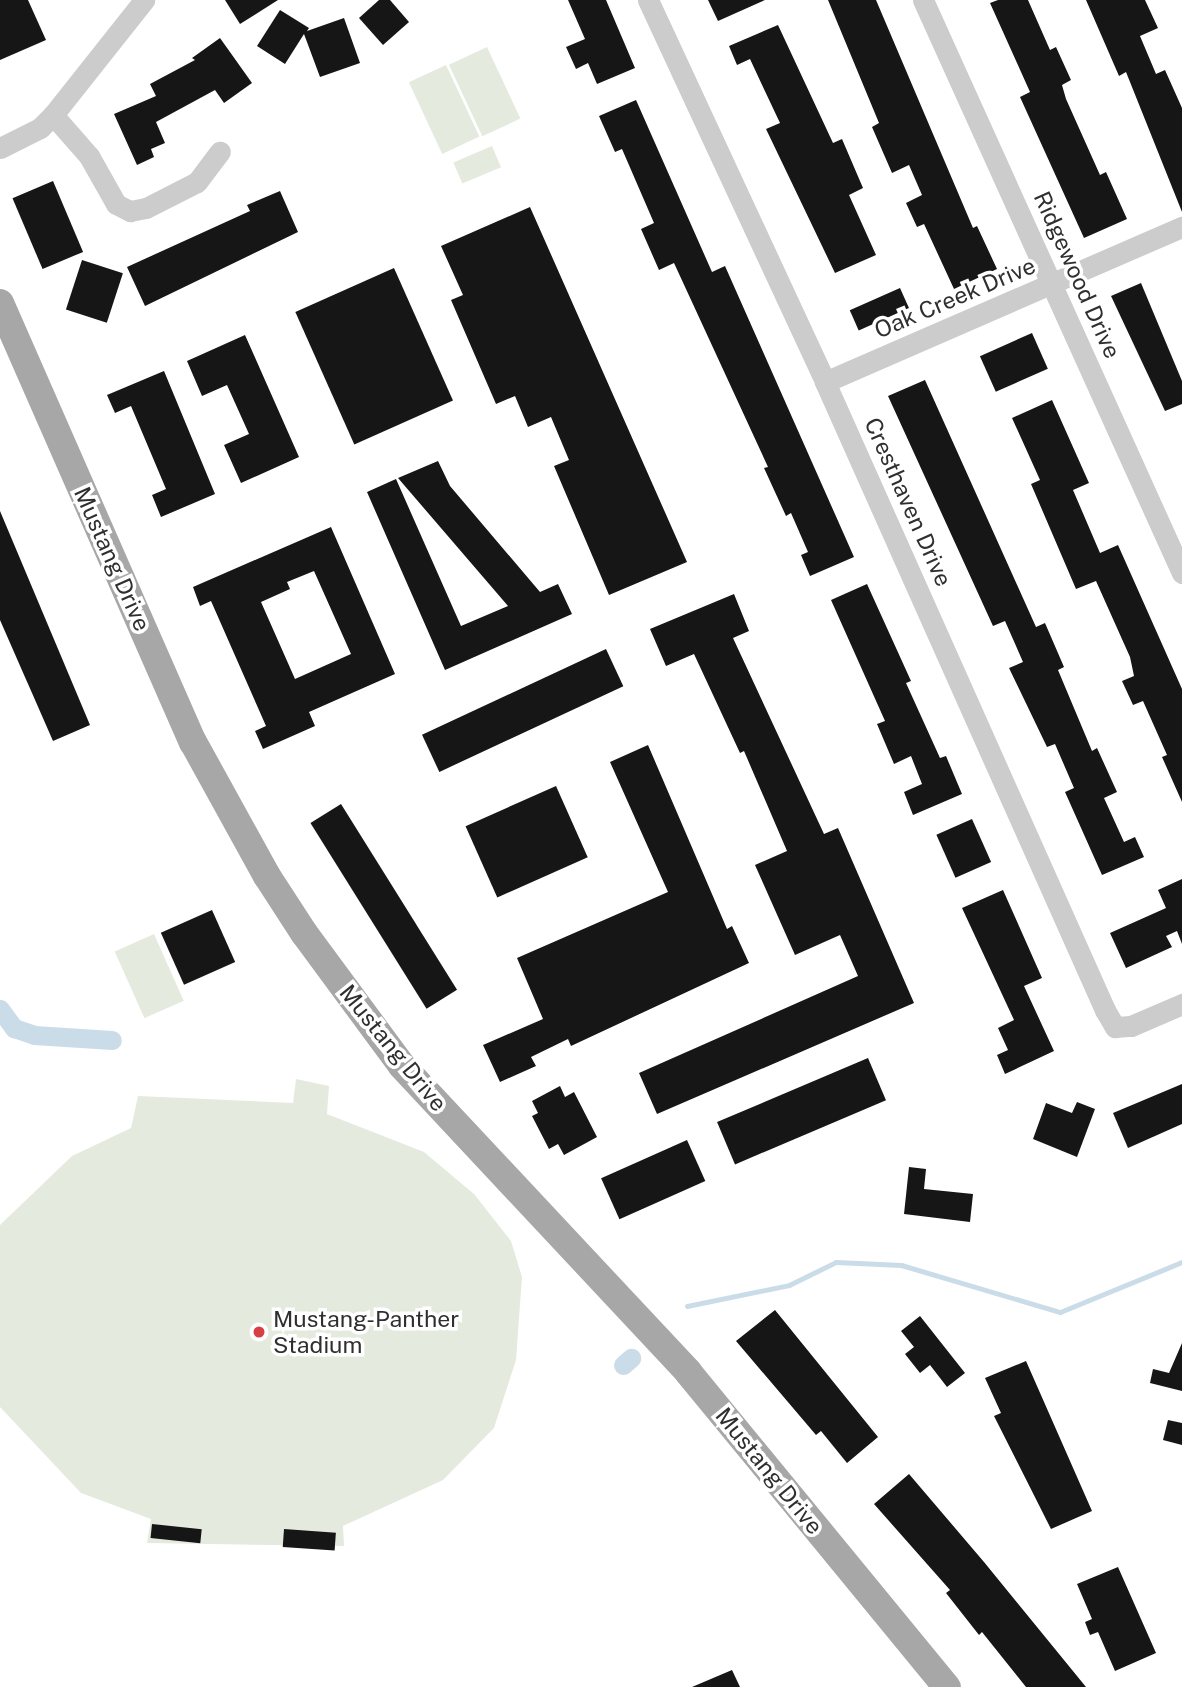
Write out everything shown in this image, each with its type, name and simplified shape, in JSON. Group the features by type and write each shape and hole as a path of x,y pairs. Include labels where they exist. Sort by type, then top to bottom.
{"main road":[{"name":"Mustang Drive","path":"0,303 193,742 267,876 304,933 402,1066 688,1372 947,1687"}],"street":[{"path":"0,148 40,128 53,115 144,0"},
{"name":"Cresthaven Drive","path":"648,0 825,382 1115,1027 1131,1026 1182,1004"},
{"name":"Ridgewood Drive","path":"923,0 1182,573"},
{"path":"53,115 89,156 117,204 130,211 146,208 197,182 220,152"},
{"name":"Oak Creek Drive","path":"825,382 1182,227"}],"shaded area":[{"path":"487,47 520,119 482,136 449,65"},
{"path":"446,65 479,137 442,154 409,82"},
{"path":"492,146 501,167 462,184 453,162"},
{"path":"154,934 184,1001 144,1018 115,951"},
{"name":"Mustang-Panther Stadium","path":"296,1079 329,1086 327,1114 424,1152 474,1194 511,1241 522,1277 516,1360 494,1428 443,1480 343,1526 344,1546 147,1543 151,1519 81,1493 0,1407 0,1225 72,1156 131,1128 138,1096 293,1103"}],"building":[{"path":"0,0 28,0 46,40 0,60"},
{"path":"225,0 278,0 240,24"},
{"path":"379,0 390,0 409,22 383,45 359,18"},
{"path":"568,0 606,0 635,68 597,84 588,63 576,69 566,47 585,39"},
{"path":"708,0 765,0 718,21"},
{"path":"828,0 876,0 973,228 977,226 997,269 954,289 924,224 917,227 906,203 922,195 909,165 892,173 872,127 879,123"},
{"path":"998,0 1028,0 1050,50 1056,47 1071,80 1062,85 1066,99 1100,175 1106,172 1127,219 1084,238 1020,97 1030,92 990,3"},
{"path":"1086,0 1145,0 1158,28 1140,36 1156,74 1165,70 1182,108 1182,212 1126,72 1119,76"},
{"path":"280,10 309,28 307,31 344,18 360,63 320,77 304,34 285,64 257,46"},
{"path":"778,25 833,143 842,139 863,188 849,195 876,255 835,273 766,129 780,123 750,59 737,65 729,46"},
{"path":"220,38 252,83 224,103 215,90 156,122 165,143 151,149 154,157 137,165 114,114 156,96 150,84 195,60 192,58"},
{"path":"636,100 712,272 725,266 854,557 810,576 801,555 808,552 791,513 786,516 764,468 768,467 674,263 659,270 641,229 654,223 622,149 615,152 599,116"},
{"path":"53,181 83,252 43,269 12,198"},
{"path":"280,191 298,232 145,306 127,267 250,211 247,205"},
{"path":"530,207 687,562 609,595 554,466 569,460 551,417 528,427 515,396 496,404 451,300 463,295 441,246"},
{"path":"82,260 123,273 107,323 66,309"},
{"path":"394,268 453,400 354,444 295,312"},
{"path":"1141,283 1182,381 1182,404 1165,411 1111,296"},
{"path":"900,288 909,308 859,330 850,310"},
{"path":"1032,333 1048,369 996,392 980,356"},
{"path":"245,335 299,457 241,483 224,445 249,434 227,385 202,396 187,361"},
{"path":"164,371 215,494 161,517 152,495 166,489 131,406 115,413 107,395"},
{"path":"925,380 1036,627 1045,623 1064,667 1058,670 1092,751 1097,748 1117,792 1104,798 1124,842 1135,837 1144,857 1102,875 1065,792 1074,788 1055,744 1047,747 1009,668 1023,662 1005,621 993,626 888,396"},
{"path":"1052,400 1089,483 1073,490 1100,553 1118,545 1182,689 1182,802 1162,757 1167,755 1143,701 1133,705 1122,681 1134,676 1130,657 1096,581 1076,589 1031,484 1040,480 1012,418"},
{"path":"438,461 450,486 540,592 558,584 572,614 445,670 367,492 396,479 461,626 508,606 398,478"},
{"path":"0,511 90,725 53,741 0,620"},
{"path":"331,527 395,674 309,712 315,726 263,749 255,731 266,726 211,601 200,606 193,587","holes":["314,571 351,654 295,679 261,602 290,589 287,582"]},
{"path":"867,584 911,681 906,683 940,758 946,756 962,794 913,815 904,792 922,784 911,756 894,764 877,724 885,721 831,600"},
{"path":"734,594 749,631 733,638 824,834 838,828 914,1003 657,1114 639,1073 858,976 840,935 795,955 755,865 787,851 744,751 740,753 694,654 666,666 650,629"},
{"path":"606,649 623,686 439,772 422,735"},
{"path":"648,745 727,929 732,926 749,963 571,1046 568,1039 531,1057 536,1066 500,1082 483,1045 543,1019 517,958 668,892 610,762"},
{"path":"556,786 588,857 497,898 466,826"},
{"path":"341,804 457,990 427,1009 310,823"},
{"path":"972,819 991,862 955,878 936,835"},
{"path":"1182,879 1182,944 1177,931 1166,936 1172,947 1126,968 1110,933 1166,908 1158,890"},
{"path":"1003,890 1042,978 1024,986 1054,1051 1005,1074 997,1055 1008,1050 998,1028 1014,1020 962,908"},
{"path":"212,910 235,962 184,985 161,933"},
{"path":"868,1058 886,1100 735,1164 717,1122"},
{"path":"1182,1084 1182,1124 1128,1148 1113,1113"},
{"path":"560,1086 565,1097 574,1092 597,1137 564,1155 558,1144 549,1149 532,1116 538,1113 532,1101"},
{"path":"1077,1102 1095,1109 1077,1157 1033,1139 1046,1103 1072,1113"},
{"path":"687,1140 705,1181 619,1219 601,1178"},
{"path":"909,1167 926,1169 924,1189 973,1194 970,1222 904,1214"},
{"path":"775,1310 878,1437 847,1463 821,1431 816,1435 736,1341"},
{"path":"920,1316 965,1373 947,1387 930,1365 920,1373 905,1354 914,1347 901,1331"},
{"path":"1182,1343 1182,1391 1150,1383 1153,1369 1169,1373"},
{"path":"1026,1361 1092,1511 1051,1529 994,1416 1001,1413 985,1378"},
{"path":"1168,1420 1182,1423 1182,1445 1163,1440"},
{"path":"909,1474 1086,1687 1026,1687 982,1632 979,1635 946,1593 950,1590 874,1504"},
{"path":"152,1524 202,1529 200,1543 151,1538"},
{"path":"284,1529 336,1533 335,1551 283,1547"},
{"path":"1118,1567 1156,1653 1115,1671 1098,1632 1090,1635 1085,1622 1092,1619 1077,1584"},
{"path":"732,1670 740,1687 692,1687"}],"waterway":[{"path":"0,1009 14,1028 34,1035 112,1040"},
{"path":"687,1306 789,1285 836,1262 901,1265 1060,1312 1182,1262"},
{"path":"623,1365 631,1358"}],"place":[{"name":"Mustang-Panther Stadium","path":"259,1332"}]}
